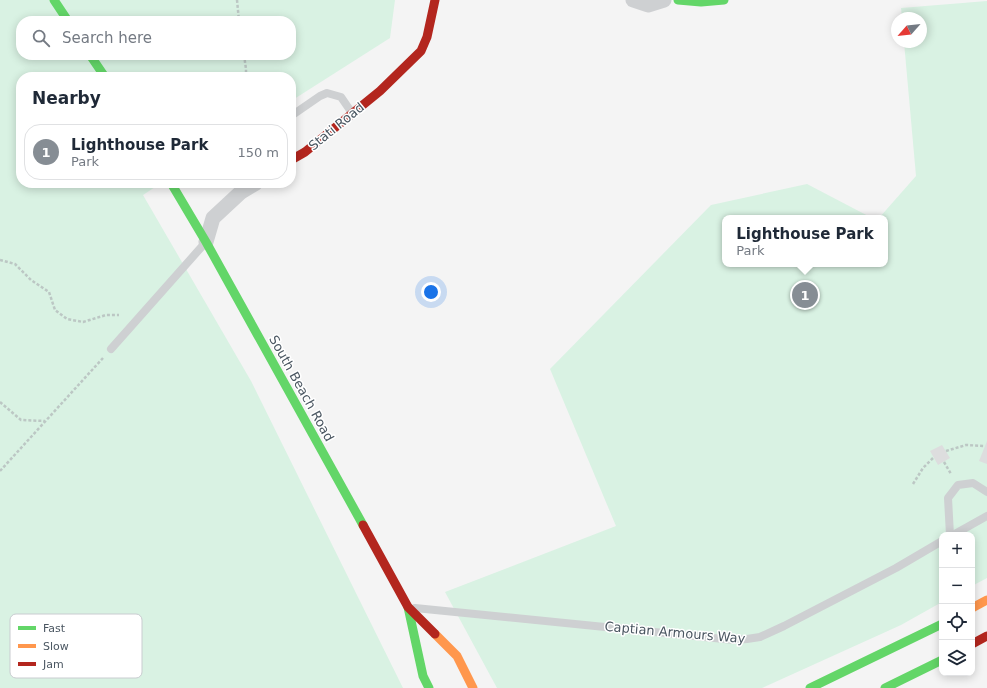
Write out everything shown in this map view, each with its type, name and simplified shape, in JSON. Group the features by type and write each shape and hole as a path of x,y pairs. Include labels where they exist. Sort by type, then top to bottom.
{"street":[{"path":"54,0 65,16"},
{"name":"Stati Road","path":"296,157 305,152 380,90 421,51 427,37 434,0"},
{"path":"633,0 648,5 664,0"},
{"path":"678,0 701,2 724,0"},
{"path":"93,60 102,72"},
{"name":"South Beach Road","path":"173,188 206,242 408,607 456,656 473,688"},
{"path":"206,242 213,218 246,188"},
{"path":"975,606 987,600"},
{"name":"South Beach Road","path":"408,607 423,676 429,688"},
{"path":"810,688 939,625"},
{"path":"975,642 987,636"},
{"path":"885,688 939,661"}],"lane":[{"path":"296,113 320,96 328,93 341,97 352,113"},
{"path":"111,349 206,242"},
{"path":"950,532 948,498 958,485 973,483 987,492"},
{"path":"958,532 987,516"},
{"name":"Captian Armours Way","path":"408,607 734,640 747,639 760,637 784,626 896,568 939,543"}],"path":[{"path":"237,0 239,16"},
{"path":"245,60 246,72"},
{"path":"0,260 15,264 31,280 49,292 55,310 67,320 83,322 106,315 119,314"},
{"path":"0,472 111,349"},
{"path":"0,402 21,420 45,422"},
{"path":"946,451 966,445 985,446"},
{"path":"913,484 923,468 934,457"},
{"path":"944,462 951,474"}],"green space":[{"path":"0,0 395,0 390,38 296,98 296,72 16,72 16,188 154,188 143,195 251,381 403,688 0,688"},
{"path":"987,1 987,578 975,584 975,532 939,532 939,604 901,625 762,688 497,688 445,592 616,526 550,369 711,205 807,184 866,215 722,215 722,267 888,267 888,215 882,215 916,176 905,48 927,48 927,12 901,12 901,8"}],"building":[{"path":"987,441 987,464 979,461"},
{"path":"942,445 950,458 938,465 930,451"}],"traffic: fast":[{"path":"54,0 65,16"},
{"path":"678,0 701,2 724,0"},
{"path":"93,60 102,72"},
{"path":"174,188 206,242 363,525"},
{"path":"408,607 423,676 429,688"},
{"path":"810,688 939,625"},
{"path":"885,688 939,661"}],"traffic: slow":[{"path":"975,606 987,600"},
{"path":"435,634 457,656 473,688"}],"traffic: jam":[{"path":"296,157 305,152 380,91 421,51 427,37 435,0"},
{"path":"363,525 408,607 435,634"},
{"path":"975,642 987,636"}],"place":[{"name":"Lighthouse Park","path":"805,295"}]}
